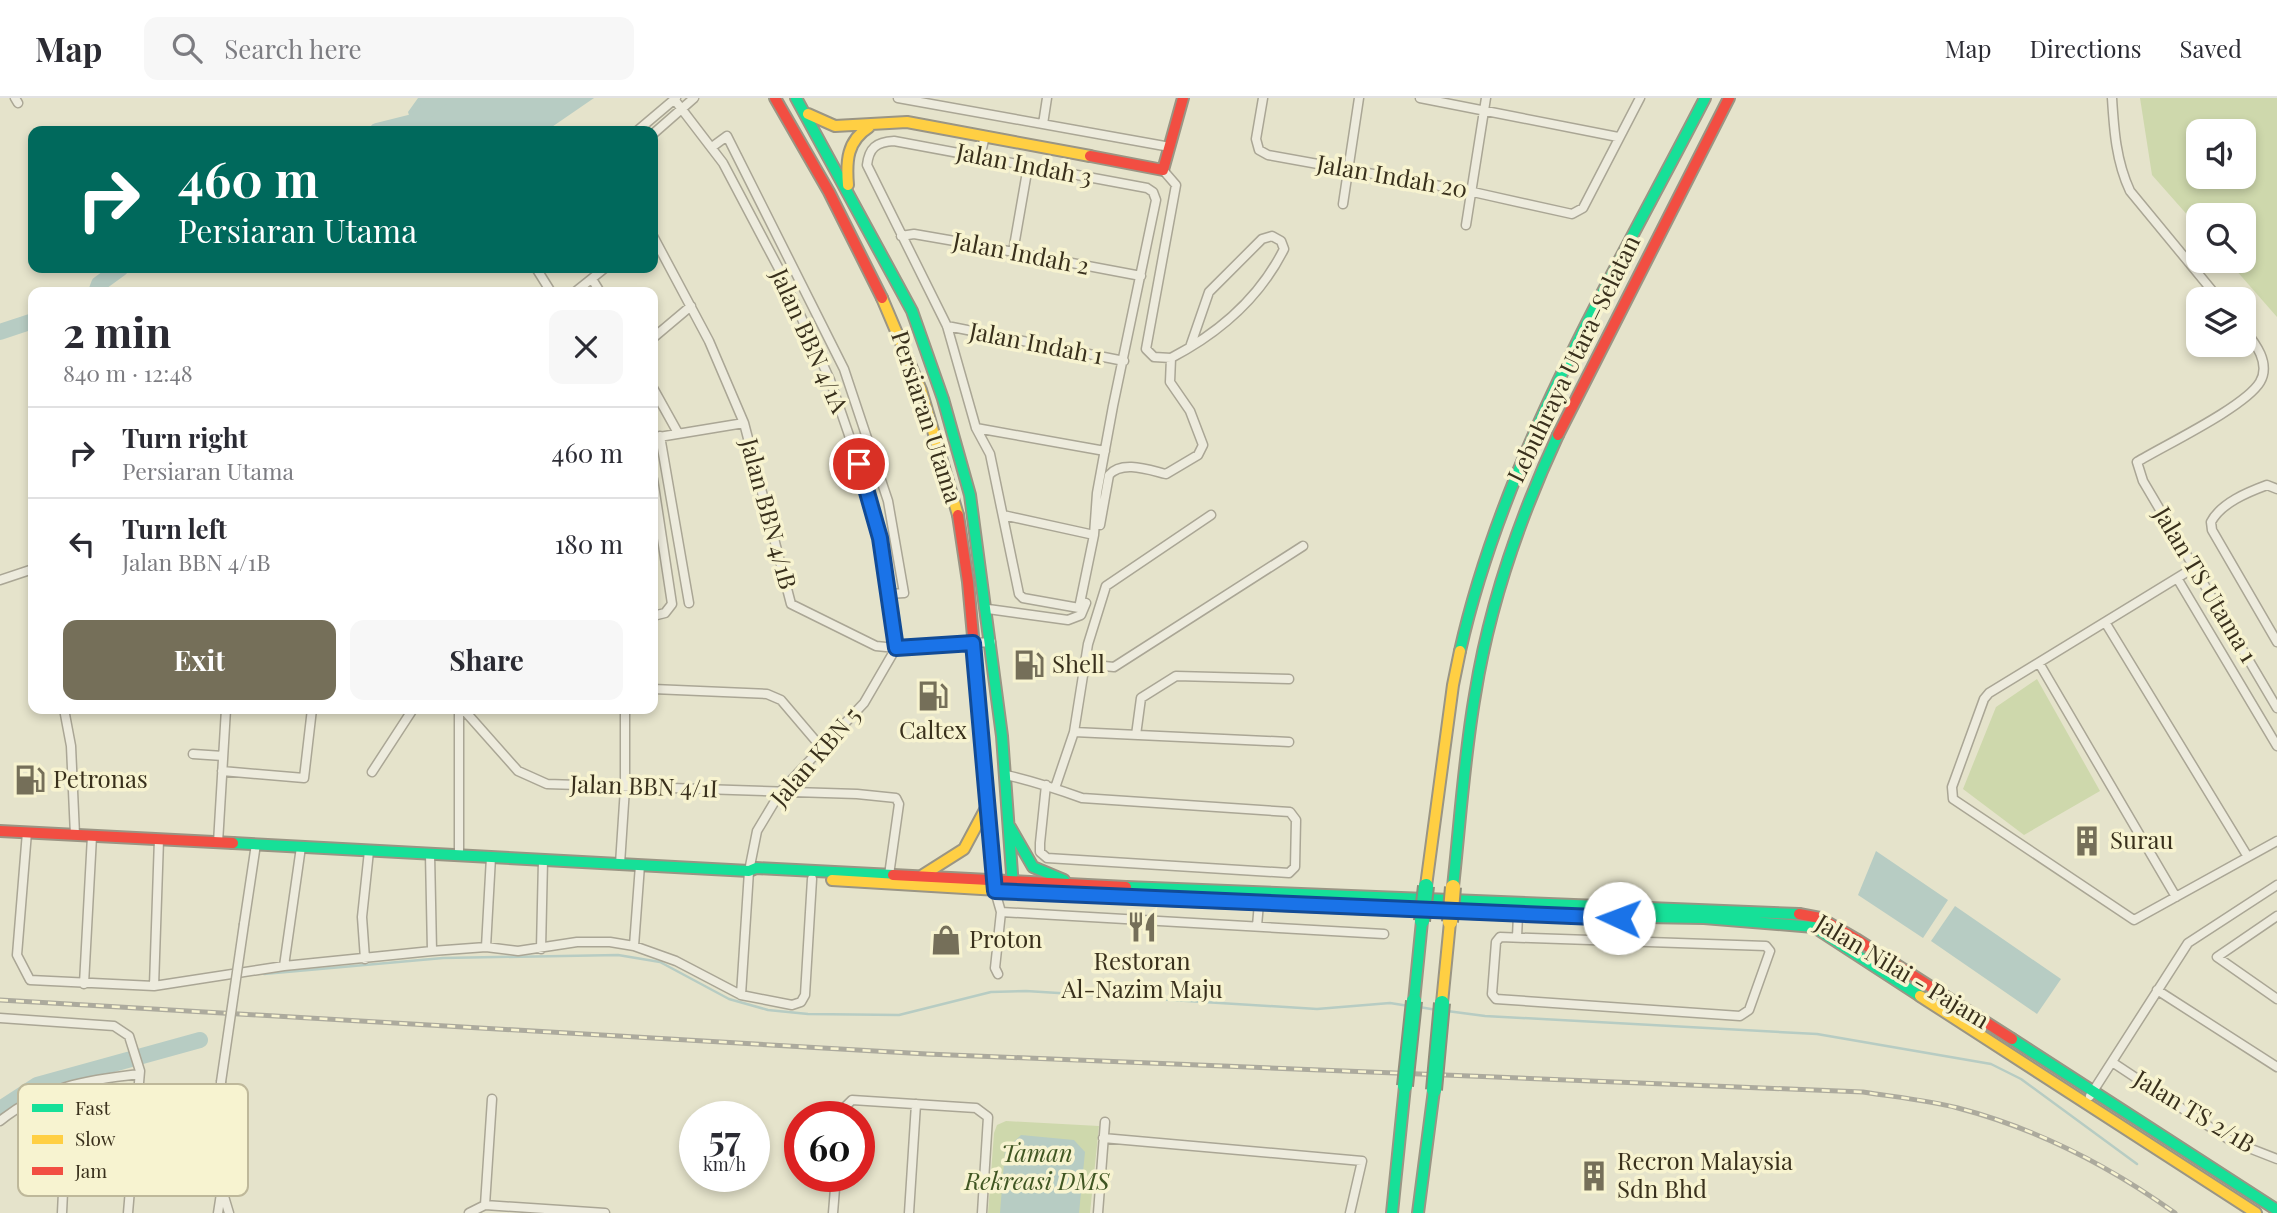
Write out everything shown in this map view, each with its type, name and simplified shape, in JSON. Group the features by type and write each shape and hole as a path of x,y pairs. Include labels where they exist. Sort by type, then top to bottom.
{"main road":[{"name":"Persiaran Utama","path":"775,98 803,143 895,321 928,406 954,495 968,586 995,886"},
{"name":"Persiaran Utama","path":"796,98 912,311 943,399 970,495 988,609 1006,775 1013,887"},
{"path":"805,113 827,126 843,130 887,121 907,122 1163,170 1183,98"},
{"name":"Lebuhraya Utara–Selatan","path":"1392,1213 1426,886 1453,685 1473,601 1498,520 1525,449 1705,98"},
{"name":"Lebuhraya Utara–Selatan","path":"1418,1213 1434,1090 1475,694 1501,587 1531,495 1578,393 1728,98"},
{"path":"849,191 847,152 852,139 872,125"},
{"path":"920,877 959,857 974,841 988,806"},
{"path":"1010,827 1033,867 1079,885"},
{"path":"0,831 749,871 756,874 813,879 1013,887"},
{"path":"749,871 756,868 889,875 995,886"},
{"name":"Jalan Nilai - Pajam","path":"1013,887 1079,885 1619,912"},
{"name":"Jalan Nilai - Pajam","path":"1013,887 1259,903 1518,915 1755,910 1820,918 2090,1096 2256,1213"},
{"name":"Jalan Nilai - Pajam","path":"2090,1096 2277,1210"}],"street":[{"path":"658,130 694,98"},
{"path":"898,98 1170,147"},
{"path":"1043,124 1047,98"},
{"name":"Jalan Indah 20","path":"1263,98 1256,139 1259,150 1268,156 1472,192 1572,214 1577,212 1589,197 1618,137"},
{"path":"1343,204 1359,98"},
{"path":"1420,98 1618,137 1640,98"},
{"path":"1466,225 1486,98"},
{"path":"2112,98 2117,151 2130,191 2209,287"},
{"path":"643,126 675,99"},
{"name":"Jalan BBN 4/1A","path":"675,99 712,147 808,329 830,380 859,464 880,538 896,648"},
{"path":"712,147 727,136 844,369 888,501 904,593 888,594"},
{"path":"980,157 985,136"},
{"name":"Jalan Indah 3","path":"901,236 867,165 868,154 875,145 894,141 1153,192 1156,200 1141,276"},
{"path":"1013,252 1028,166"},
{"path":"1163,170 1176,185 1146,349 1148,355 1171,358 1190,347 1240,311 1270,276 1284,249 1281,241 1272,236 1262,239 1209,292 1190,347"},
{"name":"Jalan Indah 2","path":"901,236 914,234 1141,276"},
{"path":"901,236 947,326 976,428 990,454 1019,594 1023,598 1079,608 1094,535 1105,451 1141,276"},
{"name":"Jalan BBN 4/1B","path":"658,245 709,341 744,423 791,604 876,646 896,648 991,642"},
{"path":"582,287 599,273"},
{"path":"592,279 597,287"},
{"path":"658,334 691,306"},
{"name":"Jalan Indah 1","path":"947,326 1124,361"},
{"name":"Jalan TS Utama 1","path":"2256,344 2263,363 2260,381 2242,400 2137,462 2143,481 2277,708"},
{"path":"988,609 1068,620 1081,615 1109,475 1122,467 1166,474 1184,466 1198,454 1203,445 1190,411 1170,382 1171,358"},
{"path":"658,397 678,433"},
{"path":"658,437 744,423"},
{"path":"976,428 1105,451"},
{"path":"658,442 689,603"},
{"path":"859,464 874,459"},
{"path":"2276,487 2255,489 2225,506 2211,522 2212,530 2277,642"},
{"path":"1003,515 1094,535"},
{"path":"1006,775 1051,787 1082,798 1290,811 1296,820 1295,867 1289,873 1047,858 1040,852 1051,787 1074,732 1084,664 1107,586 1211,515"},
{"path":"658,539 672,604 665,613 658,615"},
{"path":"1084,664 1114,667 1303,547"},
{"path":"2195,568 1984,699 1952,788 1953,799 2134,920 2277,841"},
{"path":"0,580 28,571"},
{"path":"2177,578 2277,746"},
{"path":"2105,622 2248,857"},
{"name":"Jalan KBN 5","path":"741,995 749,871 757,831 781,791 864,703 896,648"},
{"path":"2039,663 2176,897"},
{"path":"1136,735 1141,698 1171,677 1289,679"},
{"path":"658,689 767,694 781,700 821,747"},
{"path":"65,714 71,746 75,835"},
{"path":"218,843 226,714"},
{"path":"222,771 304,778 311,714"},
{"path":"372,772 410,714"},
{"path":"459,855 461,714"},
{"name":"Jalan BBN 4/1I","path":"466,714 518,771 530,779 547,784 891,797 899,804 889,875"},
{"path":"620,864 625,788 625,714"},
{"path":"1074,732 1289,742"},
{"path":"192,754 223,756"},
{"path":"27,832 18,955 30,980 85,985 154,986 284,966 486,947 517,951 577,942 634,946 676,961 741,995 792,1005 801,1002 805,995 813,879"},
{"path":"85,985 92,836"},
{"path":"154,986 159,839"},
{"path":"221,1084 256,845"},
{"path":"284,966 301,847"},
{"path":"365,959 362,917 369,851"},
{"path":"430,854 432,951"},
{"path":"486,947 491,857"},
{"path":"541,949 543,860"},
{"path":"634,946 640,865"},
{"path":"2090,1096 2188,943 2277,885"},
{"path":"995,886 1001,912 995,968 998,974"},
{"path":"1001,912 1013,887"},
{"path":"1258,926 1259,903"},
{"path":"1001,912 1384,934"},
{"path":"1618,940 1619,912"},
{"path":"1517,937 1518,915"},
{"path":"2277,915 2220,952 2217,957 2277,999"},
{"path":"1500,937 1517,937 1766,946 1770,951 1749,1010 1740,1016 1496,999 1492,994 1496,942 1500,937"},
{"path":"2157,990 2277,1068"},
{"path":"0,1018 76,1020 114,1026 125,1031 132,1043 140,1072 139,1084"},
{"name":"Jalan TS 2/1B","path":"2112,1062 2231,1140 2277,1159"},
{"path":"82,1084 140,1072"},
{"path":"485,1205 492,1099"},
{"path":"875,1101 976,1108 988,1117 982,1213"},
{"path":"909,1213 915,1104"},
{"path":"0,1121 18,1109"},
{"path":"1098,1213 1105,1122"},
{"path":"1104,1138 1362,1161 1350,1213"},
{"path":"833,1213 835,1192"},
{"path":"224,1196 229,1213"},
{"path":"469,1213 485,1205 605,1213"}],"green space":[{"path":"2140,98 2277,98 2277,317 2256,293 2256,287 2251,287 2238,273 2256,273 2256,203 2186,203 2186,213 2152,175"},
{"path":"2037,679 2100,791 2024,835 1963,789 1996,707"},
{"name":"Taman Rekreasi DMS","path":"1006,1121 1099,1126 1090,1213 988,1213 994,1133 997,1125"}],"shaded area":[{"path":"418,98 594,98 553,126 412,126 408,112"},
{"path":"1876,851 1948,900 1923,938 1858,895"},
{"path":"1955,906 2061,979 2037,1014 1931,941"},
{"name":"Taman Rekreasi DMS","path":"1021,1135 1074,1140 1085,1152 1079,1213 1000,1213 1005,1150"}],"waterway":[{"path":"397,126 413,122 441,98"},
{"path":"98,287 114,273"},
{"path":"0,332 28,323"},
{"path":"264,974 443,958 618,955 660,962 729,999 768,1010 808,1014 899,1015 991,992 1026,991 1317,1009 1390,1003 1409,1006"},
{"path":"1419,1007 1437,1010"},
{"path":"1447,1011 1485,1016 1817,1034 1991,1064 2021,1079 2137,1164"},
{"path":"41,1084 200,1040"},
{"path":"0,1109 18,1097"}],"railway":[{"path":"0,1000 927,1054 1863,1092 1946,1105 2016,1127 2098,1164 2175,1213"}],"traffic: fast":[{"path":"796,98 912,311 943,399 970,495 1002,736 1013,887"},
{"path":"1460,651 1479,578 1533,437 1599,299 1705,98"},
{"path":"1453,887 1465,767 1481,662 1508,562 1558,435"},
{"path":"988,798 995,888"},
{"path":"1010,827 1033,867 1064,880"},
{"path":"233,843 749,871 756,868 893,875"},
{"path":"1422,921 1426,886"},
{"path":"1126,887 1799,914"},
{"path":"1165,900 1518,915 1704,918 1814,927 1920,996"},
{"path":"1414,1001 1422,921"},
{"path":"1405,1086 1414,1001"},
{"path":"1434,1090 1442,1003"},
{"path":"2012,1039 2277,1210"},
{"path":"1392,1213 1405,1086"},
{"path":"1418,1213 1434,1090"}],"traffic: slow":[{"path":"808,114 835,126 907,122 1090,156"},
{"path":"848,185 849,152 856,139 869,127"},
{"path":"882,298 921,390 958,515"},
{"path":"1426,886 1460,651"},
{"path":"923,875 964,849 987,806"},
{"path":"832,880 1165,900"},
{"path":"1450,922 1453,887"},
{"path":"1442,1003 1450,922"},
{"path":"1920,996 2256,1213"}],"traffic: jam":[{"path":"775,98 829,192 882,298"},
{"path":"1090,156 1163,170 1183,98"},
{"path":"1558,435 1729,98"},
{"path":"958,515 968,582 988,798"},
{"path":"0,831 233,843"},
{"path":"893,875 1126,887"},
{"path":"1799,914 1820,918 1856,939 2012,1039"}],"place":[{"name":"Shell","path":"1029,665"},
{"name":"Caltex","path":"933,696"},
{"name":"Petronas","path":"30,780"},
{"name":"Surau","path":"2087,841"},
{"name":"Restoran Al-Nazim Maju","path":"1142,927"},
{"name":"Proton","path":"946,940"},
{"name":"Recron Malaysia Sdn Bhd","path":"1594,1176"}],"route":[{"path":"859,464 880,538 896,648 973,643 995,891 1619,918"}]}
